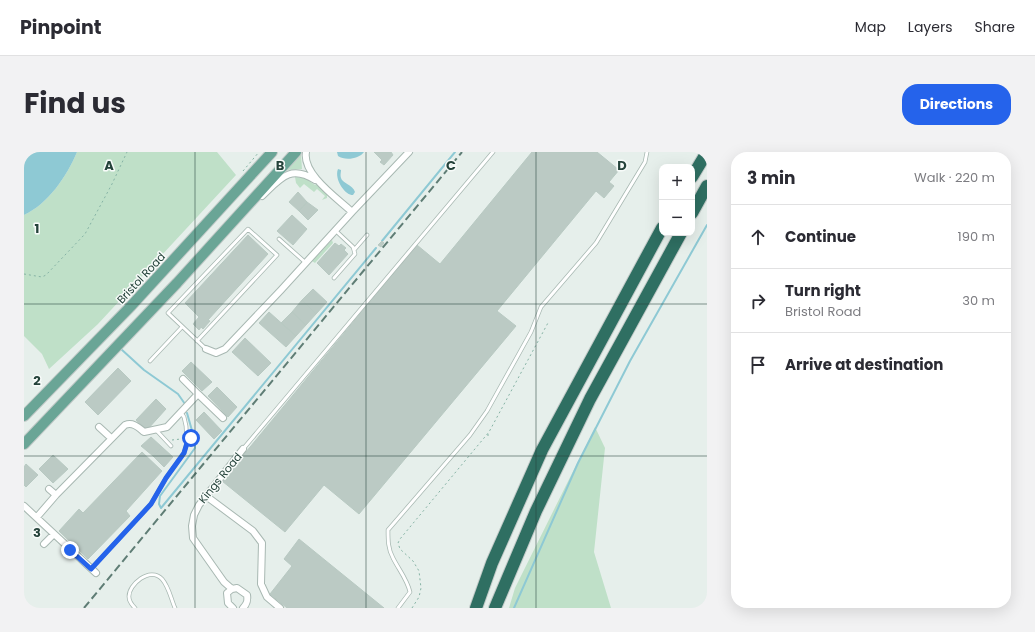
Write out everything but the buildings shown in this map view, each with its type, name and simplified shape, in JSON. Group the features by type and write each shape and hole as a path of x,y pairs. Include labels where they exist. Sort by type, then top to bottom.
{"highway":[{"path":"695,172 707,152"},
{"path":"695,208 707,186"},
{"path":"476,608 492,563 542,450 659,234"},
{"path":"495,608 536,511 590,399 679,236"}],"main road":[{"name":"Bristol Road","path":"24,416 136,300 272,152"},
{"path":"24,444 296,152"}],"street":[{"path":"241,185 250,169 265,152"},
{"path":"306,152 308,168 323,185 352,212"},
{"path":"206,349 216,353 225,349 409,152"},
{"path":"204,252 245,215 281,178 289,174 299,173 307,175 323,185"},
{"path":"183,379 223,418"},
{"path":"37,517 56,495 125,424 130,423 144,432 167,427 198,394"},
{"path":"24,450 64,407 70,395"},
{"path":"99,427 110,438"},
{"name":"Kings Road","path":"229,606 230,591 194,538 192,526 198,505 244,449"},
{"path":"49,489 56,495"},
{"path":"206,496 253,531 262,543 261,584 267,597 280,608"},
{"path":"24,506 37,517 53,535 93,571"},
{"path":"44,544 53,535"},
{"path":"230,591 238,588 247,595 248,600 246,607"}],"lane":[{"path":"244,449 493,152"},
{"path":"398,608 410,592 408,582 392,557 389,548 388,530 470,435 487,411 531,332 541,306 596,243 645,162 647,152"},
{"path":"197,340 277,255 248,229 168,314 206,349"},
{"path":"336,231 354,250"},
{"path":"334,278 354,255 354,250 367,234"},
{"path":"279,239 306,263"},
{"path":"150,361 182,327"},
{"path":"93,571 151,504 166,478 184,453 187,439 184,417 181,413"},
{"path":"156,430 171,446"},
{"path":"135,608 129,598 129,593 138,581 145,575 152,574 162,579 175,608"}],"path":[{"path":"24,274 42,277 46,275 85,234 112,184 127,152"},
{"path":"412,608 419,597 421,581 419,571 413,561 400,549 398,543 488,434 550,321"},
{"path":"170,440 198,438"}],"green space":[{"path":"77,152 217,152 236,175 98,324 49,369 42,354 24,336 24,215 33,210 49,197 62,180"},
{"path":"301,154 302,169 287,170 286,169"},
{"path":"295,177 305,178 315,185 317,184 327,194 327,198 322,200 325,196 317,189 314,192 304,184 300,188 296,183"},
{"path":"332,240 333,243 315,263 312,261"},
{"path":"595,427 605,448 594,552 611,608 509,608 515,588"}],"water":[{"path":"24,152 77,152 62,180 49,197 33,210 24,215"},
{"path":"337,152 364,152 355,158 348,159 341,158 338,156"},
{"path":"338,169 341,170 342,180 354,190 355,192 353,195 343,189 337,177"}],"waterway":[{"path":"382,241 455,152"},
{"path":"514,608 578,463 630,361 707,225"},
{"path":"187,413 195,441 195,448 160,496 159,504 161,508 376,248"},
{"path":"121,349 144,370 178,394 185,404"}],"railway":[{"path":"84,608 462,152"}],"route":[{"path":"70,550 91,569 151,504 166,478 184,453 187,439 191,438"}]}
